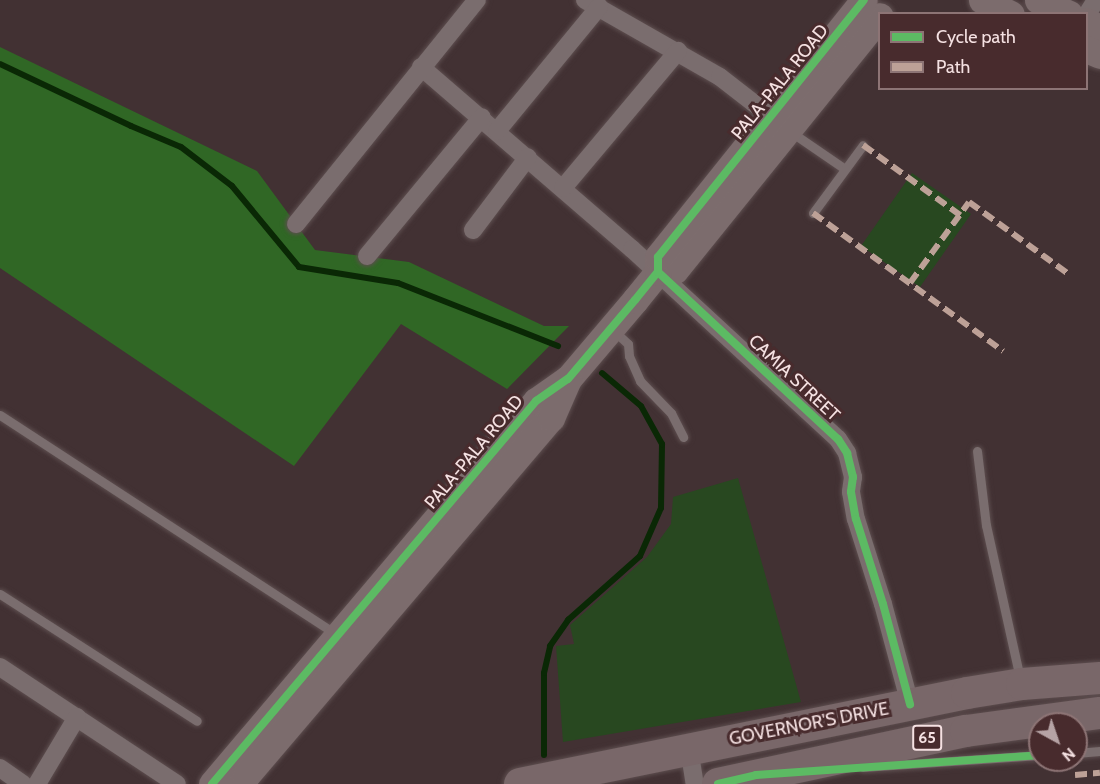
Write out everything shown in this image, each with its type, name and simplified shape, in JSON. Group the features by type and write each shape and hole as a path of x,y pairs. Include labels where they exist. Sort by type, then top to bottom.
{"highway":[{"name":"GOVERNOR'S DRIVE","path":"523,783 910,704 1022,684 1100,678"},
{"name":"GOVERNOR'S DRIVE","path":"718,784 966,731 1100,713"}],"main road":[{"name":"PALA-PALA ROAD","path":"233,779 338,635 536,401 568,379 658,272 675,270 780,124 864,0"},
{"name":"PALA-PALA ROAD","path":"882,12 892,0"},
{"path":"982,0 1007,12"},
{"path":"1038,0 1065,12"},
{"name":"PALA-PALA ROAD","path":"780,124 878,17"},
{"name":"PALA-PALA ROAD","path":"233,779 551,418 568,379"}],"street":[{"path":"296,224 477,0"},
{"path":"1088,13 1096,0"},
{"path":"497,131 592,4 720,77 780,124"},
{"path":"563,188 678,51"},
{"name":"CAMIA STREET","path":"422,67 658,272 838,439 847,453 853,477 851,492 856,519 883,604 910,704"},
{"path":"367,256 482,117"},
{"path":"472,230 528,158"},
{"path":"0,667 177,784"},
{"path":"37,784 77,717"},
{"path":"689,748 695,784"},
{"path":"0,768 23,784"}],"lane":[{"path":"780,124 845,169"},
{"path":"813,213 863,145"},
{"path":"606,334 628,344 629,356 640,381 670,413 683,437"},
{"path":"0,415 338,635"},
{"path":"977,451 986,525 1022,684"},
{"path":"0,594 197,721"},
{"path":"756,775 1028,756"}],"green space":[{"path":"0,47 257,171 315,250 409,262 544,326 569,326 507,389 401,324 294,466 0,268"},
{"path":"912,173 971,214 920,287 861,246"},
{"path":"738,478 801,702 563,742 556,646 574,644 570,625 647,557 671,524 673,497"}],"waterway":[{"path":"0,64 181,147 232,186 299,267 398,283 558,346"},
{"path":"544,755 544,673 550,646 568,620 640,556 661,508 662,444 641,406 602,373"}],"marked path":[{"path":"863,145 960,215"},
{"path":"910,283 969,202 1070,275"},
{"path":"813,213 1003,351"},
{"path":"1075,775 1100,773"}],"cycle path":[{"path":"212,784 536,401 568,379 635,300 658,272 658,257 864,0"},
{"path":"658,272 838,439 847,453 853,477 851,492 856,519 883,604 910,704"},
{"path":"718,784 756,775 1028,756"}]}
